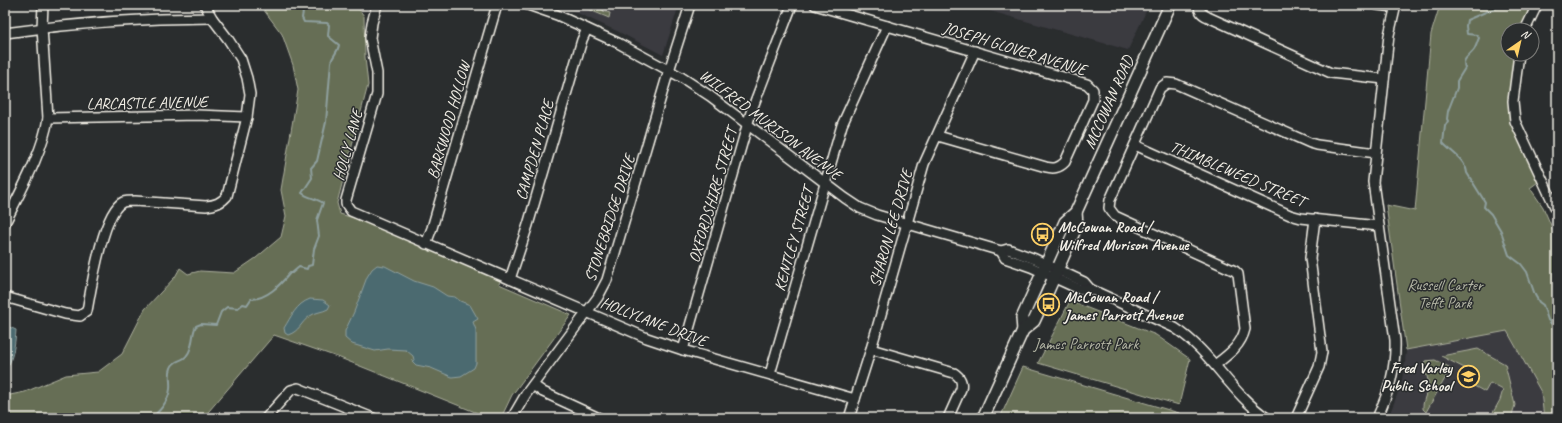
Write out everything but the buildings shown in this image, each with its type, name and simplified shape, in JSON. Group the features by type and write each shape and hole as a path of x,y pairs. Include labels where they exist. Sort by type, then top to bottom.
{"main road":[{"name":"MCCOWAN ROAD","path":"1023,330 1022,318 1044,268 1065,222 1076,212 1170,5"},
{"name":"MCCOWAN ROAD","path":"983,418 1023,330 1034,321 1056,273 1077,225 1076,212"}],"street":[{"path":"5,223 37,155 46,130 48,118 42,28 42,5"},
{"path":"5,297 65,314 80,316 87,311 104,232 111,214 117,207 124,202 135,201 206,206 222,202 227,196 247,117 250,94 241,59 212,18 205,5"},
{"name":"HOLLY LANE","path":"377,5 370,38 377,73 377,94 346,204 355,214 426,244"},
{"name":"BARKWOOD HOLLOW","path":"426,244 453,160 497,5"},
{"name":"WILFRED MURISON AVENUE","path":"528,5 557,15 587,29 670,70 692,83 825,183 868,212 1001,251 1008,249 1056,273 1079,289 1090,288 1175,328 1193,342 1249,404 1267,418"},
{"name":"STONEBRIDGE DRIVE","path":"512,418 522,400 602,291 609,276 690,5"},
{"name":"OXFORDSHIRE STREET","path":"683,350 759,88 792,5"},
{"name":"JOSEPH GLOVER AVENUE","path":"815,5 1086,84 1093,90 1093,100 1065,162 1056,168 1046,167 938,136"},
{"path":"1199,5 1199,9 1202,14 1331,73 1384,79"},
{"path":"1377,5 1396,6 1389,31 1373,182 1395,340 1395,355 1394,372 1390,388 1377,418"},
{"path":"1529,22 1537,5"},
{"path":"5,33 139,19 212,18"},
{"name":"KENTLEY STREET","path":"770,374 842,125 887,26"},
{"name":"CAMPDEN PLACE","path":"510,279 528,225 582,40 587,29"},
{"name":"SHARON LEE DRIVE","path":"849,418 871,349 924,164 938,136 975,51"},
{"path":"1518,62 1513,101 1515,121 1557,212"},
{"path":"1215,365 1239,345 1244,333 1245,329 1238,274 1235,271 1120,219 1112,213 1109,208 1110,200 1160,88 1167,82 1172,82 1317,146 1376,153"},
{"name":"LARCASTLE AVENUE","path":"48,118 198,115 247,117"},
{"name":"THIMBLEWEED STREET","path":"1135,145 1290,215 1379,226"},
{"path":"1296,418 1320,367 1322,352 1310,258 1315,219"},
{"name":"HOLLYLANE DRIVE","path":"426,244 587,311 647,338 683,350 855,399"},
{"path":"871,349 954,373 958,376 962,384 962,388 948,418"},
{"path":"533,385 543,392 599,418"},
{"path":"266,418 291,390 298,388 373,418"}],"shaded area":[{"path":"560,5 679,5 663,55 619,32"},
{"path":"969,5 1149,5 1128,50"},
{"name":"Fred Varley Public School","path":"1507,331 1541,392 1544,418 1388,418 1401,385 1406,350"}],"green space":[{"path":"260,5 356,5 364,16 365,57 368,85 337,203 340,214 357,219 501,280 499,284 571,315 512,395 501,418 490,418 340,358 274,335 203,418 5,418 5,396 25,392 66,375 98,372 122,354 145,309 175,277 180,268 188,274 200,271 234,273 256,258 281,237 286,216 281,190 298,90 293,65 282,34"},
{"path":"578,5 605,5 603,11 610,13 609,18"},
{"name":"Russell Carter Tefft Park","path":"1440,5 1533,5 1525,22 1500,22 1500,62 1514,62 1509,99 1512,123 1538,182 1530,188 1543,207 1557,239 1557,418 1544,418 1541,392 1507,331 1406,350 1386,205 1415,211 1431,34"},
{"name":"James Parrott Park","path":"1070,301 1156,335 1190,359 1179,405 1038,363"},
{"path":"1478,349 1505,364 1515,405 1511,418 1490,418 1500,400 1503,390 1490,383 1485,392 1467,382 1472,372 1441,356"},
{"path":"1435,360 1451,368 1426,412 1423,409 1423,405 1428,387 1428,380 1424,364 1425,361"},
{"path":"1023,367 1179,413 1180,418 1000,418"}],"water":[{"path":"377,265 385,266 414,281 433,287 447,296 455,297 470,305 478,319 473,322 476,330 476,363 474,368 461,376 452,377 431,368 416,365 412,361 414,360 413,356 406,350 388,349 375,351 352,344 345,338 345,331 367,277 372,269"},
{"path":"310,299 323,300 330,305 328,309 310,316 298,329 292,333 288,335 285,333 284,328 294,311 305,301"},
{"path":"5,325 16,330 13,352 5,372"}],"waterway":[{"path":"149,418 160,410 166,402 170,389 170,373 172,365 183,359 189,352 196,326 201,324 216,325 221,312 227,307 238,308 243,304 247,305 251,299 268,294 290,273 299,267 307,269 308,266 312,265 314,249 319,236 317,220 323,203 302,193 312,178 311,168 317,161 326,122 331,62 338,50 339,45 328,36 329,25 327,23 304,22 302,18 304,5"},
{"path":"1506,5 1467,20 1467,34 1477,35 1479,38 1476,47 1467,57 1464,63 1465,68 1457,81 1457,88 1448,111 1448,121 1445,126 1443,143 1458,156 1464,164 1467,173 1485,202 1484,207 1491,214 1501,231 1509,255 1521,264 1527,272 1535,295 1539,302 1543,305 1548,320 1557,330"}],"place":[{"name":"McCowan Road / Wilfred Murison Avenue","path":"1043,235"},
{"name":"McCowan Road / James Parrott Avenue","path":"1049,305"},
{"name":"Fred Varley Public School","path":"1468,376"}]}
